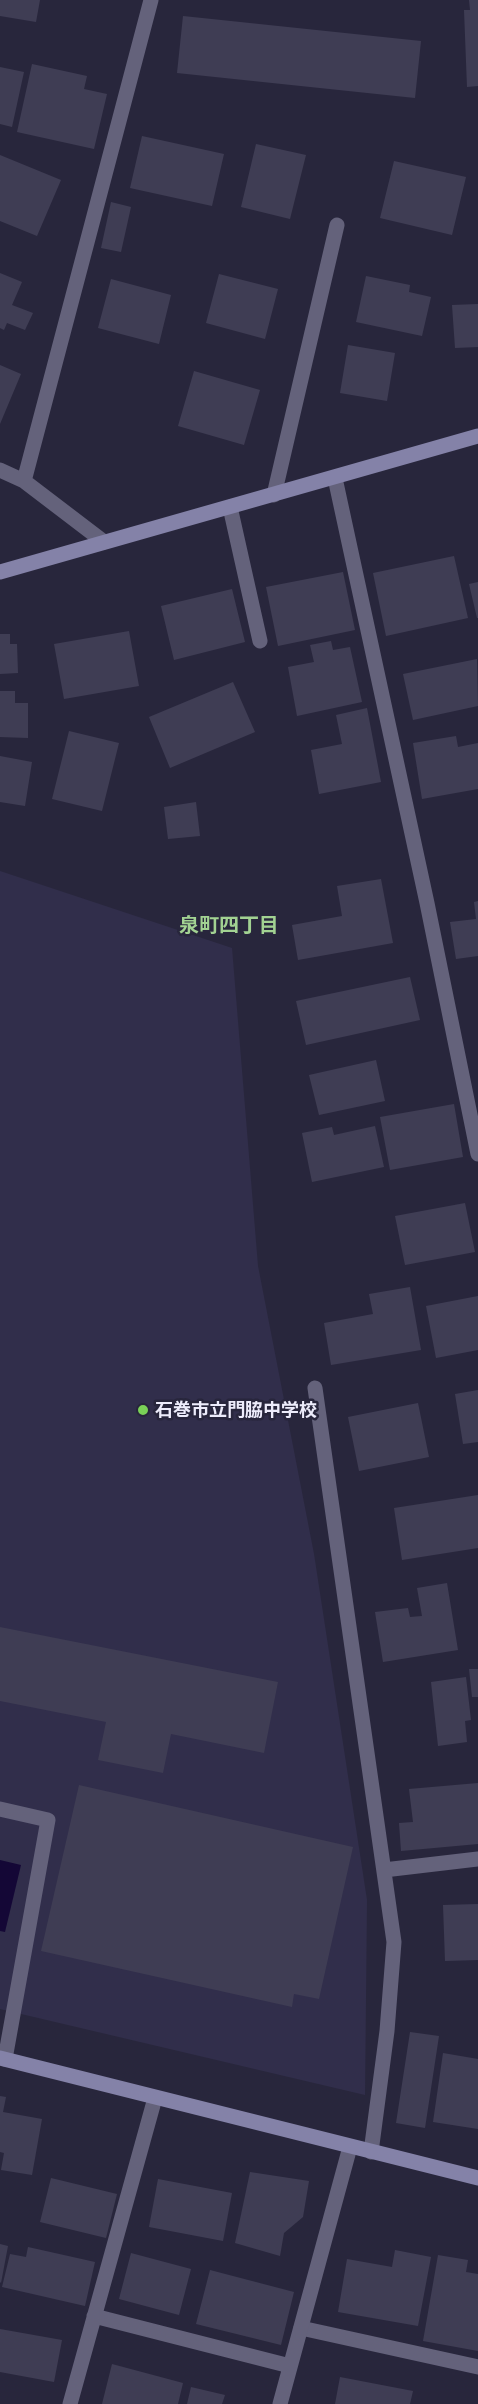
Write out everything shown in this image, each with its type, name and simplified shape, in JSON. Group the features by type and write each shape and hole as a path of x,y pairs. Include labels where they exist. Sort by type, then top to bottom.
{"street":[{"path":"24,481 151,0"},
{"path":"274,495 337,225"},
{"path":"0,572 478,436"},
{"path":"0,470 24,481 104,542"},
{"path":"335,478 428,903 478,1155"},
{"path":"230,507 260,641"},
{"path":"315,1388 394,1942 387,2031 371,2152"},
{"path":"0,1809 48,1820 2,2059 478,2178"},
{"path":"384,1870 478,1860"},
{"path":"70,2404 155,2098"},
{"path":"280,2404 350,2147"},
{"path":"94,2316 290,2366"},
{"path":"301,2328 478,2367"}],"shaded area":[{"name":"石巻市立門脇中学校","path":"0,871 232,948 258,1266 314,1554 367,1900 365,2095 0,2009"},
{"path":"0,1860 21,1865 5,1932 0,1931"}],"building":[{"path":"0,0 40,0 36,22 0,16"},
{"path":"469,0 478,0 478,86 467,87 464,10 470,10"},
{"path":"183,16 421,41 415,98 177,73"},
{"path":"32,64 87,76 84,89 107,94 94,149 17,132"},
{"path":"0,67 24,72 12,127 0,124"},
{"path":"142,136 224,154 212,206 130,188"},
{"path":"256,144 306,155 290,219 241,207"},
{"path":"0,155 61,180 37,236 0,221"},
{"path":"394,161 466,177 452,235 380,218"},
{"path":"111,202 131,207 121,252 101,248"},
{"path":"0,273 22,282 12,305 33,313 25,330 7,323 4,330 0,328"},
{"path":"219,274 278,289 265,339 206,323"},
{"path":"366,276 410,285 409,292 431,297 422,336 356,322"},
{"path":"111,279 171,295 159,344 98,328"},
{"path":"478,304 478,347 455,348 452,305"},
{"path":"348,345 395,353 387,401 340,393"},
{"path":"0,365 21,374 0,424"},
{"path":"194,371 260,390 244,445 178,426"},
{"path":"454,556 468,618 386,636 373,573"},
{"path":"343,572 355,630 278,646 266,587"},
{"path":"478,582 478,618 477,618 469,584"},
{"path":"232,589 245,642 174,660 161,606"},
{"path":"129,631 139,686 64,699 54,644"},
{"path":"0,634 10,634 10,644 17,644 18,673 0,674"},
{"path":"331,641 333,650 350,647 362,702 297,716 288,667 314,662 310,645"},
{"path":"477,659 478,706 413,720 403,674"},
{"path":"233,682 255,732 170,768 149,717"},
{"path":"0,691 15,691 15,703 28,703 28,738 0,737"},
{"path":"367,708 381,782 319,794 311,750 342,744 336,715"},
{"path":"69,731 119,743 102,811 52,799"},
{"path":"456,736 458,747 478,743 478,789 422,799 413,743"},
{"path":"0,756 32,762 25,806 0,802"},
{"path":"196,802 200,836 168,839 164,807"},
{"path":"381,879 393,943 298,960 292,925 342,916 337,886"},
{"path":"478,901 478,956 456,959 450,922 476,919 474,902"},
{"path":"410,977 420,1020 306,1045 296,1001"},
{"path":"376,1060 385,1101 319,1115 309,1075"},
{"path":"454,1104 463,1157 390,1170 380,1117"},
{"path":"375,1126 384,1167 312,1182 302,1133 332,1127 334,1135"},
{"path":"465,1203 475,1252 405,1265 395,1216"},
{"path":"410,1287 421,1350 331,1365 324,1323 373,1314 369,1294"},
{"path":"478,1296 478,1350 436,1358 426,1306"},
{"path":"478,1390 478,1442 463,1444 455,1394"},
{"path":"418,1403 429,1457 359,1471 348,1417"},
{"path":"478,1495 478,1548 402,1560 394,1508"},
{"path":"447,1583 458,1650 383,1662 375,1612 408,1608 410,1617 422,1616 417,1588"},
{"path":"0,1627 278,1682 264,1753 171,1734 163,1773 98,1760 106,1722 0,1701"},
{"path":"469,1669 478,1669 478,1697 472,1697"},
{"path":"466,1677 471,1720 465,1721 467,1742 438,1746 431,1682"},
{"path":"478,1783 478,1844 401,1851 399,1823 413,1822 409,1789"},
{"path":"79,1785 353,1847 319,1999 294,1994 292,2007 41,1951"},
{"path":"478,1904 478,1960 445,1961 443,1905"},
{"path":"410,2032 439,2036 425,2128 396,2123"},
{"path":"443,2053 478,2059 478,2129 433,2122"},
{"path":"0,2096 6,2097 3,2112 42,2119 32,2175 1,2170 4,2153 0,2152"},
{"path":"250,2172 309,2181 303,2217 284,2233 280,2256 235,2243"},
{"path":"51,2178 117,2194 106,2238 40,2222"},
{"path":"158,2179 232,2193 223,2241 149,2227"},
{"path":"0,2244 8,2246 1,2283 0,2282"},
{"path":"28,2247 95,2262 85,2306 2,2287 10,2254 26,2257"},
{"path":"395,2250 431,2257 418,2326 338,2312 347,2259 392,2267"},
{"path":"131,2253 191,2269 179,2315 119,2299"},
{"path":"438,2255 468,2260 466,2272 478,2274 478,2351 423,2341"},
{"path":"210,2270 294,2292 281,2345 196,2324"},
{"path":"0,2329 62,2340 54,2382 0,2372"},
{"path":"112,2364 183,2383 178,2404 102,2404"},
{"path":"340,2377 413,2391 410,2404 335,2404"},
{"path":"191,2387 225,2395 222,2404 187,2404"}],"place":[{"name":"石巻市立門脇中学校","path":"143,1410"}],"district":[{"name":"泉町四丁目","path":"229,926"}]}
